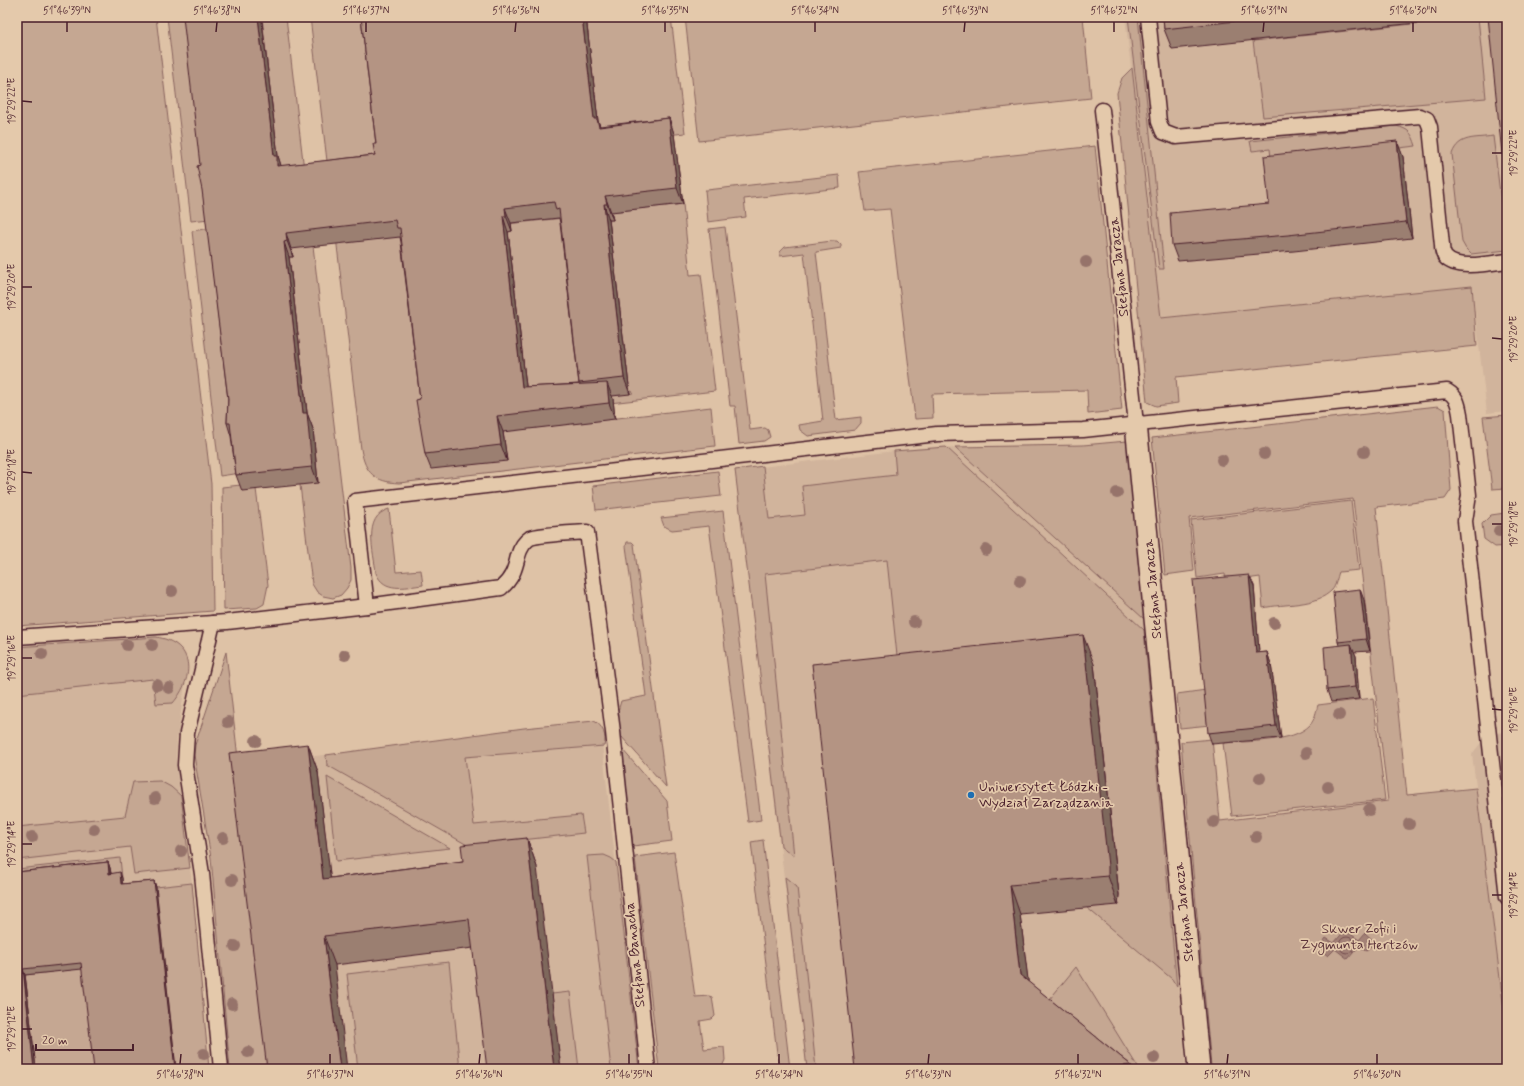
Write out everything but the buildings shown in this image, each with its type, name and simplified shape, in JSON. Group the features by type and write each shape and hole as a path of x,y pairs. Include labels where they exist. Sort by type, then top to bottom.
{"street":[{"name":"Stefana Jaracza","path":"1136,424 1199,1069"}],"lane":[{"path":"1148,17 1159,122 1163,132 1176,137 1420,116 1426,119 1430,127 1444,256 1452,262 1463,264 1475,265 1507,262"},
{"name":"Stefana Jaracza","path":"1102,110 1136,424"},
{"path":"17,636 213,622 367,606 355,501 937,434 1083,430 1439,390 1447,391 1455,395 1458,402 1469,495 1465,521 1507,897"},
{"name":"Stefana Banacha","path":"367,606 501,588 508,582 515,570 523,544 531,538 587,532 612,732 648,1069"},
{"path":"213,622 187,733 185,765 202,874 220,1069"}],"shaded area":[{"path":"1125,17 1507,17 1507,411 1487,413 1472,286 1161,318"},
{"path":"1127,441 1186,1069 807,1069 735,470 920,448 1083,445"},
{"path":"156,637 167,639 177,644 185,653 188,664 177,739 176,761 192,883 209,1069 17,1069 17,647"},
{"path":"594,721 600,726 639,1069 230,1069 211,858 196,772 524,728"},
{"path":"1507,732 1507,1034 1472,754 1488,734"}],"green space":[{"path":"17,17 156,17 211,484 213,611 17,626"},
{"path":"167,17 187,17 209,219 191,221"},
{"path":"262,17 286,17 351,568 351,580 347,588 341,595 333,598 323,596 317,592 312,584 300,485 309,429 289,257 293,257 293,255 261,258 279,172"},
{"path":"310,17 365,17 474,435 711,407 715,446 399,483 384,481 372,475 365,464 361,449"},
{"path":"586,17 671,17 685,133 571,146 599,135"},
{"path":"685,17 1083,17 1091,98 699,141"},
{"path":"1128,17 1138,17 1164,269 1159,269"},
{"path":"1478,17 1486,98 1263,117 1253,41"},
{"path":"1132,68 1161,318 1472,286 1477,346 1176,377 1178,403 1156,406 1147,402 1117,93 1122,78"},
{"path":"1396,126 1409,132 1416,146 1322,157 1272,167 1270,149 1252,151 1250,141"},
{"path":"1493,136 1507,250 1471,254 1462,242 1452,154 1455,148 1463,141"},
{"path":"1095,146 1122,410 1088,414 1087,390 932,394 933,418 915,419 890,209 865,211 859,172"},
{"path":"839,175 840,188 744,199 746,217 708,222 705,190"},
{"path":"683,204 690,275 701,274 715,391 601,404 601,397 633,393 632,391 629,392 609,220 613,220 612,218 579,215"},
{"path":"563,218 584,397 528,403 508,232 512,231 450,230"},
{"path":"725,227 750,430 765,428 768,430 770,437 764,441 739,444 735,406 730,406 709,229"},
{"path":"211,228 240,473 220,476 192,231"},
{"path":"837,241 841,245 841,248 816,252 836,420 861,417 861,423 855,430 808,436 800,430 799,425 823,421 804,253 780,256 780,252 785,247"},
{"name":"Skwer Zofii i Zygmunta Hertzów","path":"1438,406 1445,410 1451,490 1445,499 1376,507 1407,795 1476,788 1507,1034 1507,1069 1213,1069 1211,1066 1181,742 1212,739 1220,821 1388,801 1353,499 1189,518 1194,571 1165,575 1152,438"},
{"path":"1507,415 1507,488 1492,489 1483,417"},
{"path":"1127,441 1144,619 955,447 1083,445"},
{"path":"946,447 1144,630 1177,987 1172,979 1086,907 1083,875 1120,904 1116,899 1119,895 1097,694 900,684 887,560 765,574 794,856 781,846 735,470 763,466 769,519 805,515 802,486 896,475 894,451"},
{"path":"718,471 721,496 596,510 593,486"},
{"path":"241,485 256,489 268,585 264,604 257,608 224,610 222,487"},
{"path":"1351,501 1359,570 1339,572 1332,590 1317,599 1299,604 1263,608 1260,577 1226,582 1225,574 1197,578 1191,520"},
{"path":"389,509 396,572 421,570 423,585 402,587 390,586 384,584 376,573 372,546 372,527 375,519 381,513"},
{"path":"723,511 761,820 748,822 709,526 672,530 664,526 661,518"},
{"path":"1505,513 1507,515 1507,546 1495,547 1484,539 1482,524 1491,515"},
{"path":"627,542 632,542 634,544 666,787 621,736 618,711 621,701 646,696 626,546"},
{"path":"156,637 169,640 178,646 184,654 187,662 188,672 185,683 173,703 156,704 153,679 17,694 17,647"},
{"path":"226,652 273,1069 230,1069 211,858 194,755 195,745"},
{"path":"1206,690 1210,725 1180,728 1177,694"},
{"path":"1373,698 1385,800 1232,816 1223,743 1269,740 1293,735 1310,725 1318,705"},
{"path":"594,721 600,725 604,732 604,746 465,757 474,825 581,815 584,833 469,846 327,765 326,755 524,728"},
{"path":"622,749 667,801 672,841 633,846"},
{"path":"327,777 450,848 336,861"},
{"path":"160,781 171,787 181,796 190,868 134,874 130,847 17,860 17,827 125,816 133,782"},
{"path":"763,840 790,1069 779,1069 751,842"},
{"path":"674,852 695,997 712,997 715,1016 712,1019 700,1021 704,1049 724,1047 725,1060 721,1069 659,1069 635,857"},
{"path":"604,855 616,862 639,1069 611,1069 587,856"},
{"path":"120,858 122,878 111,880 110,868 17,878 17,869"},
{"path":"785,877 797,887 816,1069 807,1069"},
{"path":"192,883 209,1069 176,1069 156,887"},
{"path":"449,962 460,1069 358,1069 347,974"},
{"path":"1076,967 1139,1069 1111,1069 1040,1011"},
{"path":"84,968 95,1069 36,1069 25,975"},
{"path":"570,992 579,1069 561,1069 552,994"}],"water":[{"path":"1345,930 1359,940 1365,933 1374,941 1367,951 1359,946 1348,959 1335,949 1328,956 1318,948 1326,938 1334,943"}],"place":[{"name":"Uniwersytet Łódzki - Wydział Zarządzania","path":"971,795"}]}
